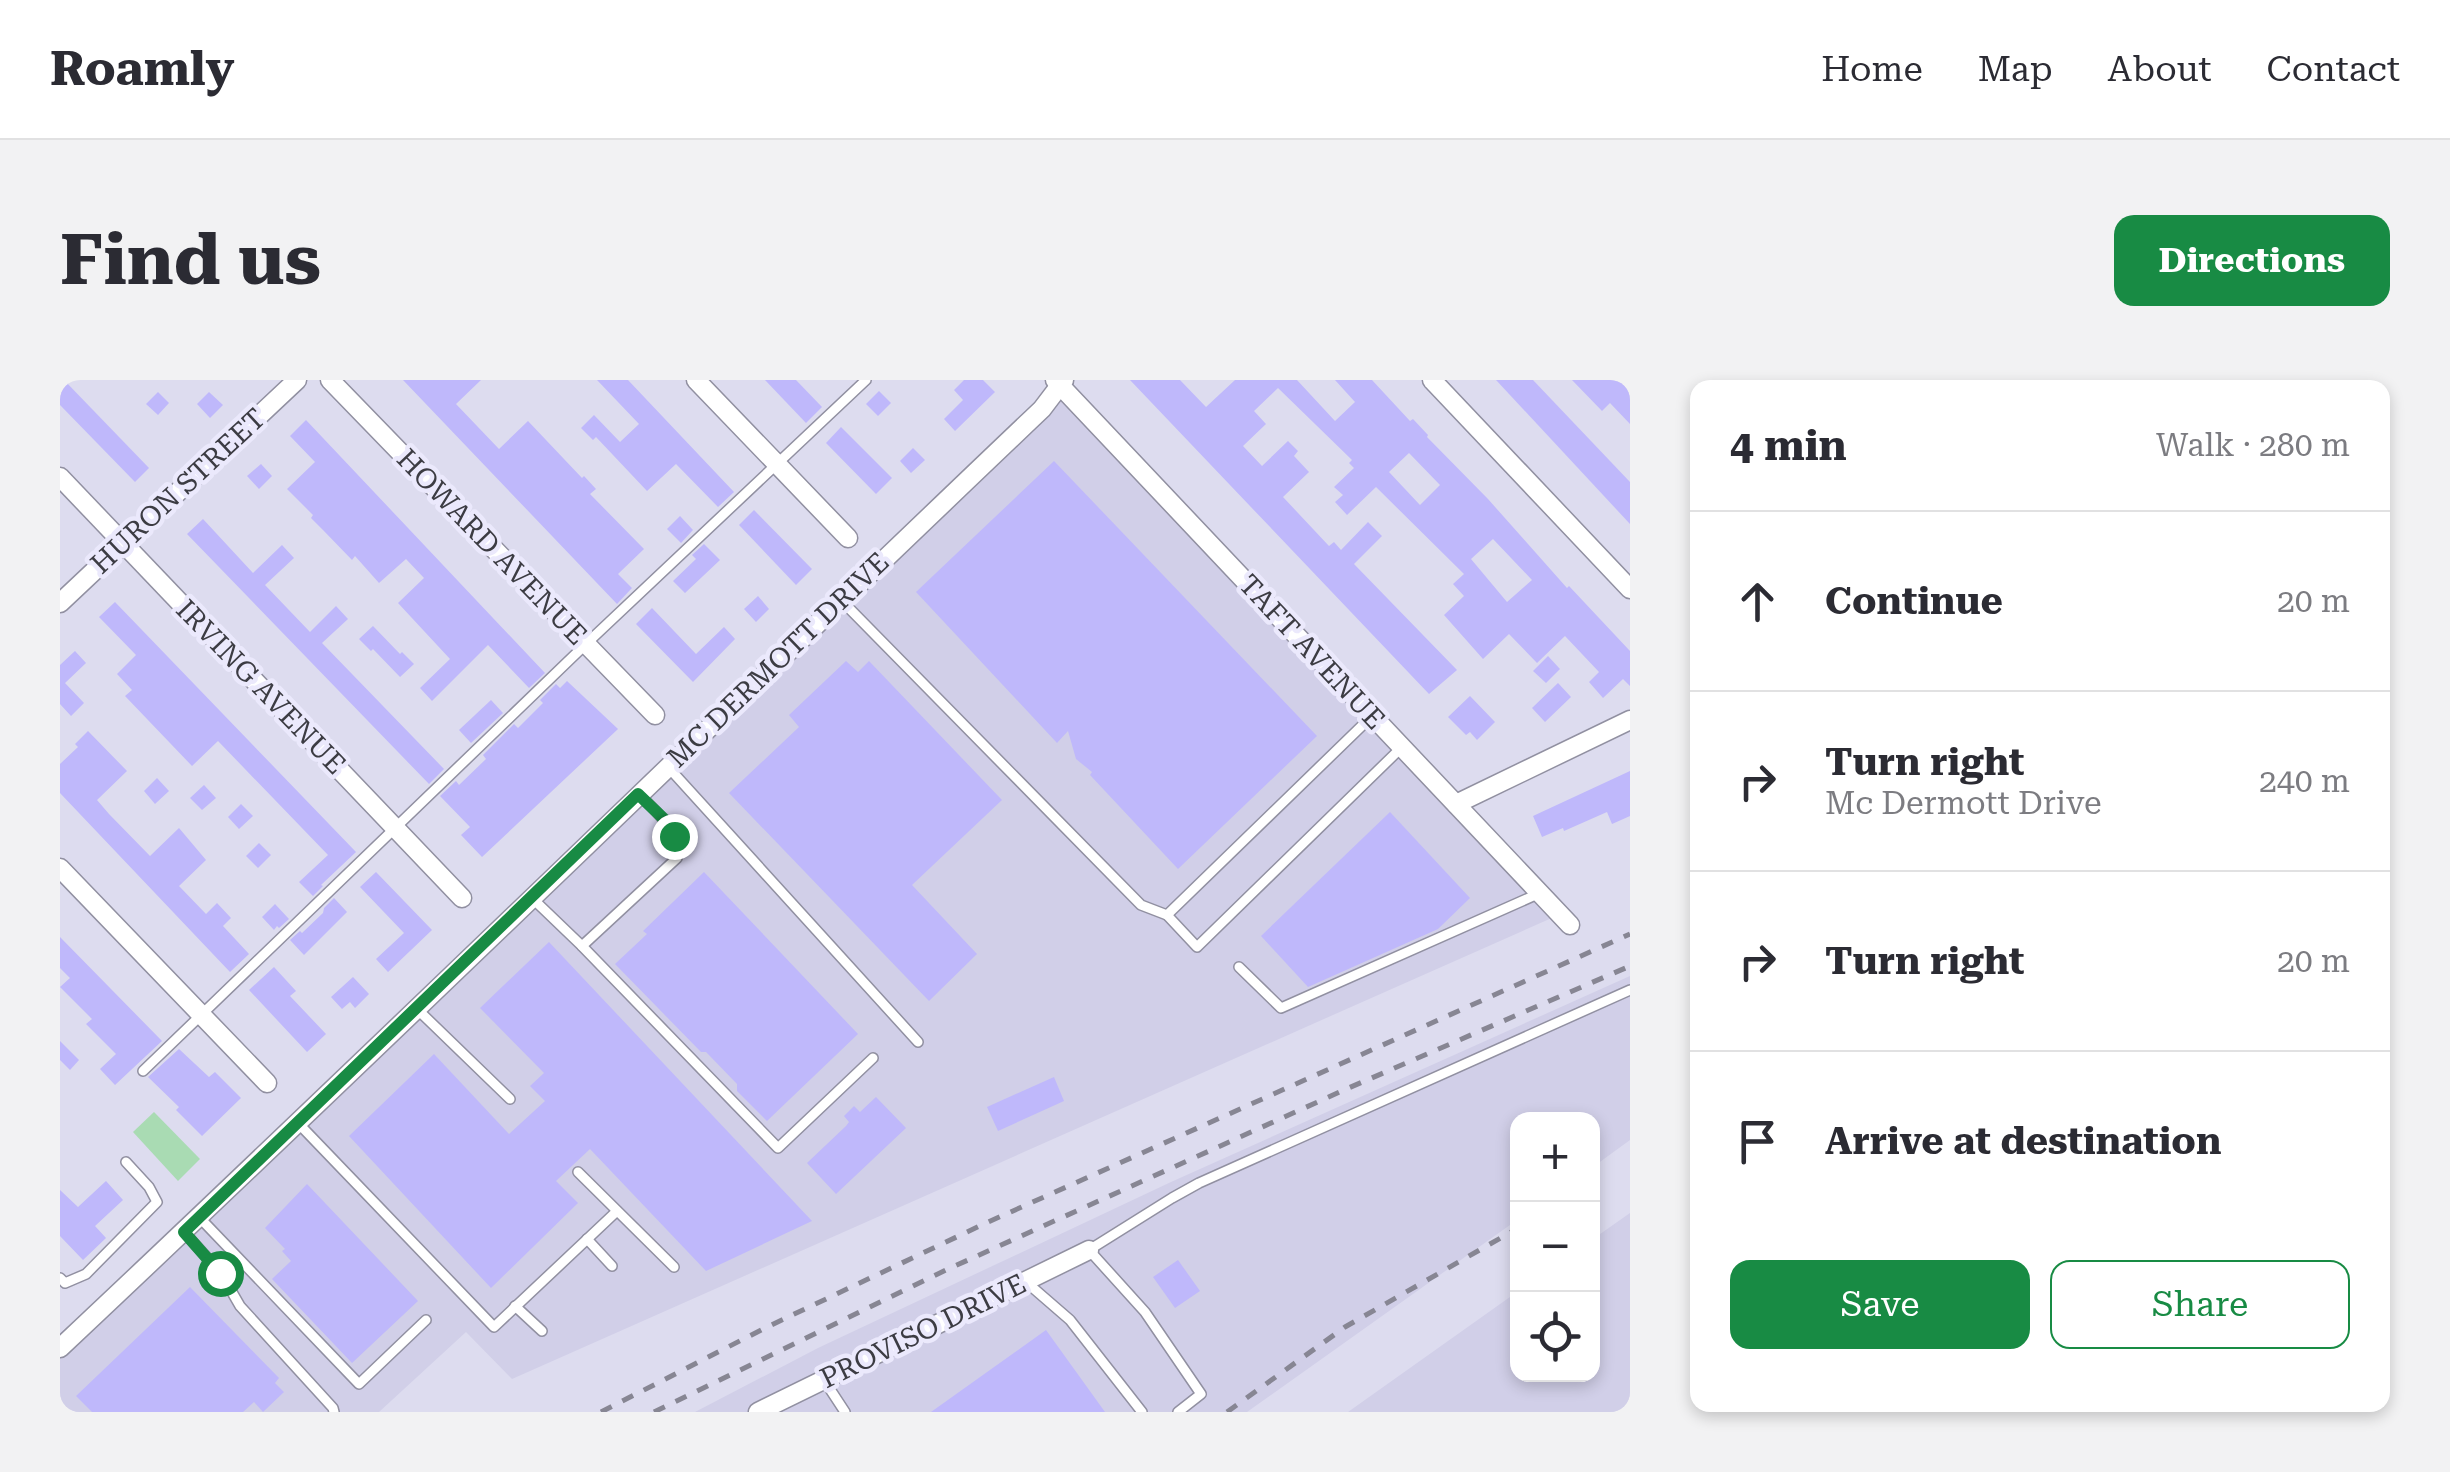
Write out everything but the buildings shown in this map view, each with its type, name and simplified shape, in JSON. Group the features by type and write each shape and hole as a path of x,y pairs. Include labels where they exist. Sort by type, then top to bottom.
{"street":[{"name":"HURON STREET","path":"60,603 297,380"},
{"name":"HOWARD AVENUE","path":"330,380 655,714"},
{"path":"696,380 848,538"},
{"path":"1432,380 1630,588"},
{"name":"MC DERMOTT DRIVE","path":"60,1348 1042,409 1060,382"},
{"name":"TAFT AVENUE","path":"1060,382 1570,924"},
{"name":"IRVING AVENUE","path":"60,476 462,898"},
{"path":"1456,804 1630,720"},
{"path":"60,868 267,1083"},
{"name":"PROVISO DRIVE","path":"758,1412 1089,1250"}],"lane":[{"path":"143,1070 866,380"},
{"path":"841,600 1140,905 1167,915 1197,947 1402,747"},
{"path":"1167,915 1372,716"},
{"path":"667,766 918,1042"},
{"path":"582,946 677,858 674,836 666,821 638,794"},
{"path":"1239,967 1281,1008 1540,893"},
{"path":"532,898 778,1148 873,1058"},
{"path":"1178,1412 1201,1394 1145,1312 1089,1250 1200,1183 1630,990"},
{"path":"417,1008 510,1099"},
{"path":"298,1124 494,1327 618,1211"},
{"path":"60,1278 65,1284 86,1274 157,1202 150,1187 126,1162"},
{"path":"578,1172 674,1267"},
{"path":"200,1217 359,1384 426,1320"},
{"path":"184,1232 220,1273 240,1306 334,1412"},
{"path":"587,1239 612,1266"},
{"path":"1025,1281 1070,1320 1142,1412"},
{"path":"515,1306 542,1332"},
{"path":"824,1380 846,1412"}],"shaded area":[{"path":"1061,395 1554,917 512,1379 466,1332 379,1412 60,1412 60,1353"},
{"path":"1630,976 1630,1140 1600,1162 1600,1112 1510,1112 1510,1225 1247,1412 695,1412 818,1348 1171,1182"},
{"path":"1630,1213 1630,1412 1348,1412 1510,1297 1510,1382 1600,1382 1600,1234"}],"green space":[{"path":"154,1112 200,1159 178,1181 133,1132"}],"railway":[{"path":"601,1412 767,1327 986,1223 1630,934"},
{"path":"654,1412 946,1270 1630,966"},
{"path":"1227,1412 1345,1327 1510,1233"}],"route":[{"path":"220,1273 184,1232 638,794 666,821 674,836"}]}
